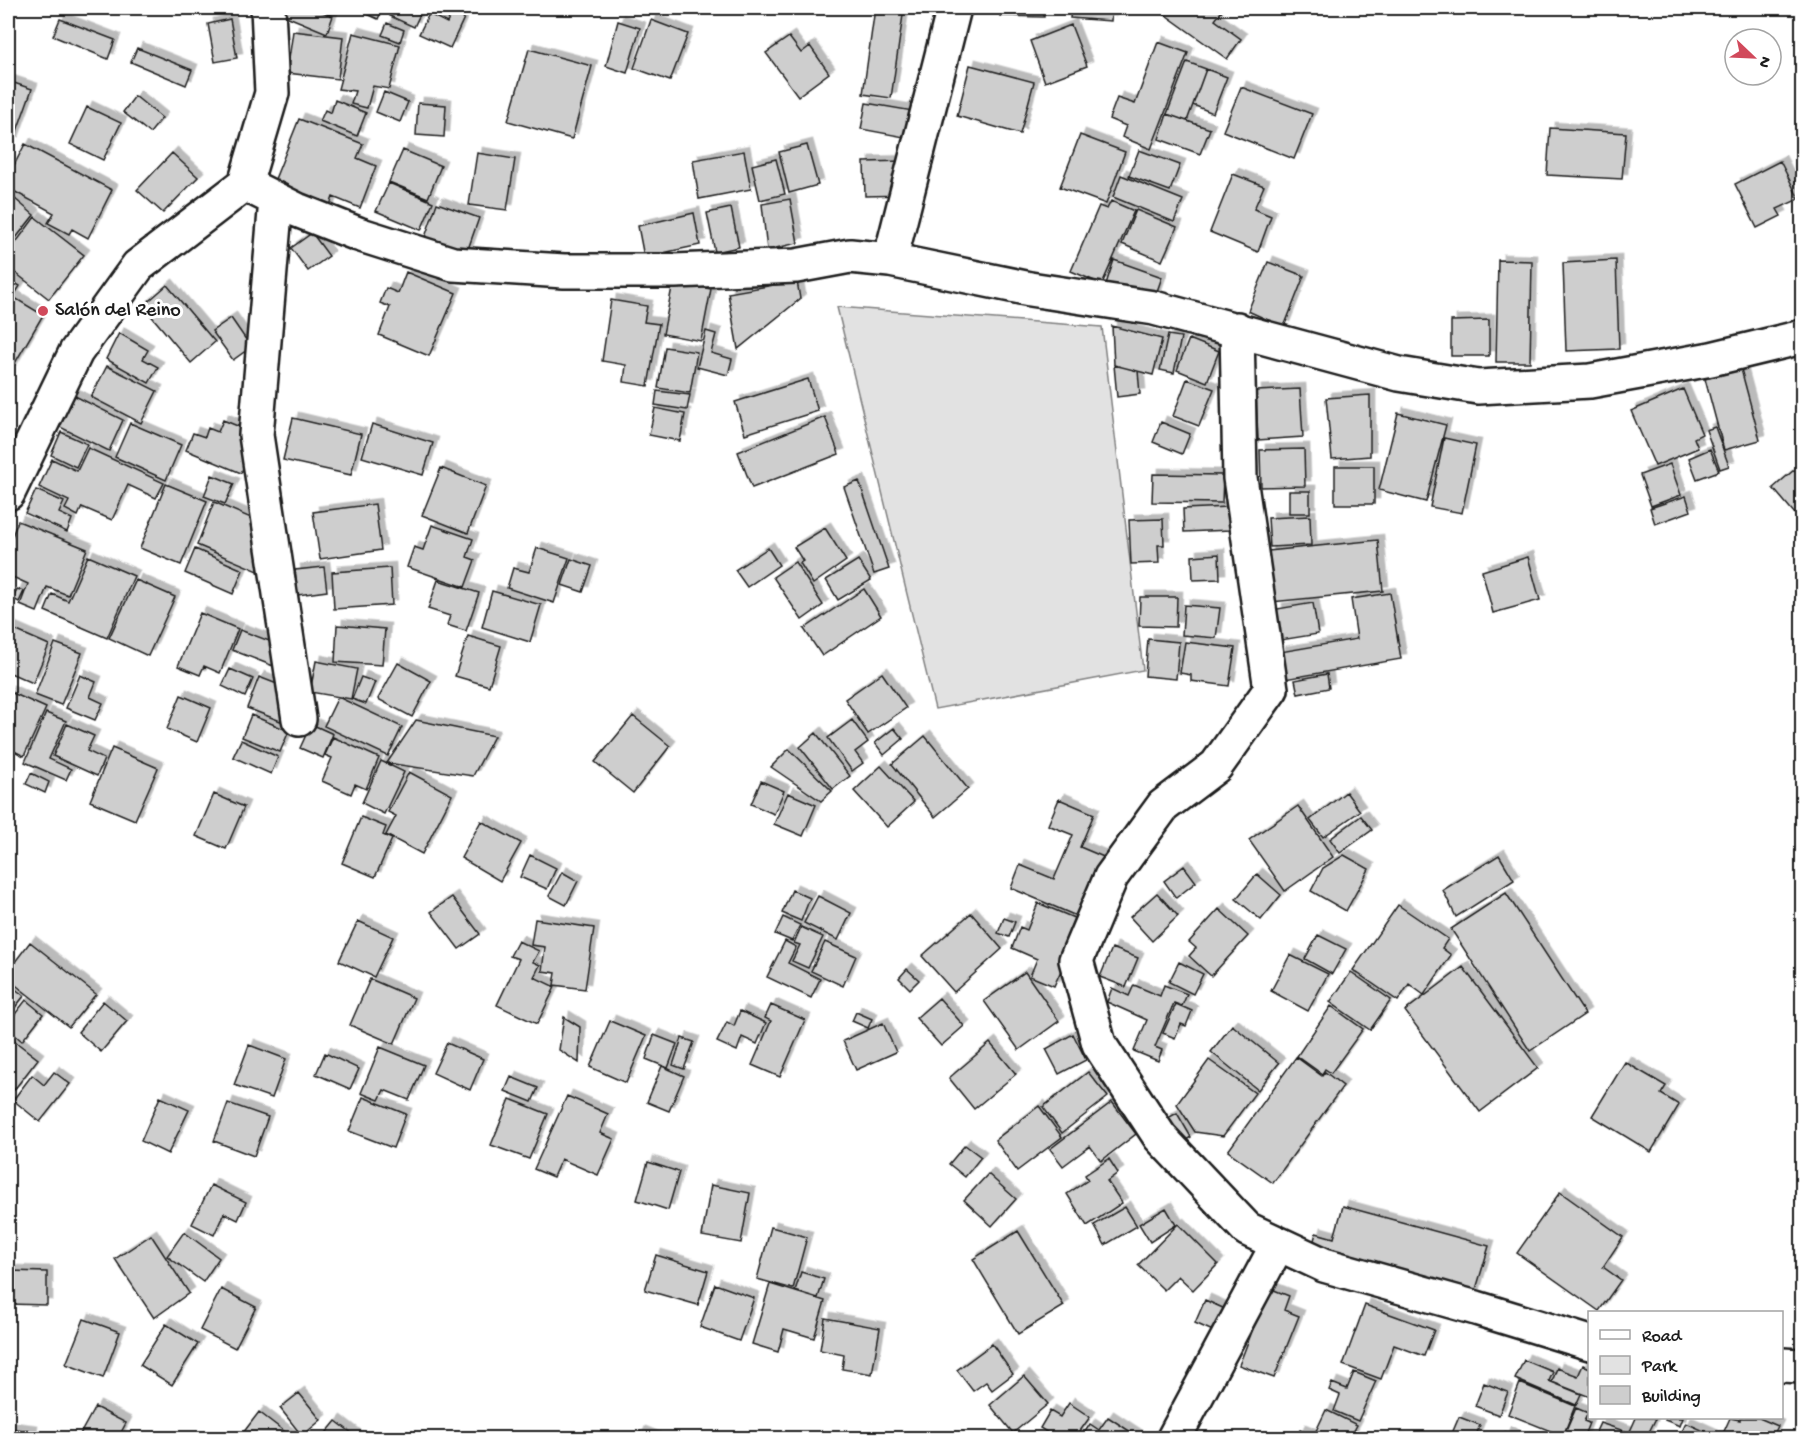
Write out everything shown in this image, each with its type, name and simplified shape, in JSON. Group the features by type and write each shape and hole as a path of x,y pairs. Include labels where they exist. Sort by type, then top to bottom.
{"street":[{"path":"8,493 76,352 138,266 245,184 272,93 268,8"},
{"path":"890,260 954,8"},
{"path":"245,184 276,200 358,234 453,264 564,272 675,271 796,267 850,256 890,260 1029,288 1154,308 1398,374 1478,387 1590,381 1711,359 1803,337"},
{"path":"276,200 256,435 299,719"},
{"path":"1237,329 1239,478 1271,689 1216,766 1163,806 1111,877 1076,960 1100,1044 1160,1137 1247,1229 1323,1265 1588,1342"},
{"path":"1174,1438 1278,1245"},
{"path":"1783,1365 1803,1366"}],"green space":[{"path":"837,307 1102,327 1143,670 935,709"}],"building":[{"path":"283,8 312,8 333,16 327,33 281,14"},
{"path":"367,8 382,10 378,19 365,13"},
{"path":"394,8 407,8 420,14 414,27 390,16"},
{"path":"662,8 689,8 688,12"},
{"path":"875,8 904,8 891,98 863,94"},
{"path":"1000,8 1044,8 1044,17 1000,16"},
{"path":"1071,8 1112,8 1111,21 1070,18"},
{"path":"1156,8 1224,8 1215,20 1241,39 1227,59"},
{"path":"452,12 464,18 450,48 419,34 429,14 447,23"},
{"path":"60,19 115,40 108,59 53,36"},
{"path":"230,19 237,58 215,62 208,24"},
{"path":"651,20 688,34 670,81 634,68"},
{"path":"618,21 640,28 627,73 606,66"},
{"path":"387,23 404,30 400,42 382,35"},
{"path":"1071,25 1087,66 1045,82 1030,41"},
{"path":"293,31 343,37 338,79 287,73"},
{"path":"353,33 400,45 389,89 373,86 367,108 351,104 355,91 338,89"},
{"path":"789,37 801,53 810,46 829,73 798,96 766,53"},
{"path":"1158,42 1188,53 1151,149 1122,137 1126,126 1109,119 1117,98 1135,104"},
{"path":"137,48 192,70 186,85 131,62"},
{"path":"529,49 592,66 572,139 508,121"},
{"path":"1187,62 1206,69 1187,121 1167,114"},
{"path":"970,65 1034,82 1020,134 957,116"},
{"path":"1206,69 1227,77 1213,113 1193,105"},
{"path":"8,81 32,89 13,142 8,140"},
{"path":"1241,87 1312,114 1294,159 1223,131"},
{"path":"384,92 408,102 400,122 376,112"},
{"path":"135,96 162,118 150,133 123,112"},
{"path":"335,100 366,113 357,136 320,121 325,110 331,113"},
{"path":"418,103 446,105 444,137 416,135"},
{"path":"866,103 925,113 920,140 861,129"},
{"path":"87,107 121,123 103,160 70,144"},
{"path":"1167,114 1210,129 1200,154 1159,139"},
{"path":"299,119 363,144 357,158 376,166 360,208 333,197 328,211 271,189"},
{"path":"1550,128 1626,133 1622,179 1547,175"},
{"path":"1080,135 1125,152 1106,204 1060,187"},
{"path":"25,144 112,190 88,238 72,229 69,234 48,223 54,213 8,188 8,177"},
{"path":"807,145 818,185 789,193 779,152"},
{"path":"403,150 441,166 428,198 389,182"},
{"path":"1139,150 1180,165 1170,191 1129,176"},
{"path":"744,151 751,189 699,199 693,160"},
{"path":"172,153 198,177 163,213 137,190"},
{"path":"477,153 515,159 507,210 469,205"},
{"path":"776,159 785,194 760,200 752,165"},
{"path":"906,161 907,195 865,196 864,162"},
{"path":"1780,161 1799,199 1777,209 1781,216 1757,228 1735,184"},
{"path":"1233,174 1264,186 1254,209 1271,216 1258,252 1210,232"},
{"path":"1121,175 1183,200 1174,222 1113,197"},
{"path":"389,183 433,202 421,230 376,211"},
{"path":"8,193 34,215 8,248"},
{"path":"790,199 798,243 767,250 762,204"},
{"path":"1111,201 1134,211 1102,284 1071,271 1099,206 1107,209"},
{"path":"437,203 479,218 467,252 425,237"},
{"path":"731,208 739,247 715,252 707,213"},
{"path":"1136,210 1177,227 1162,261 1122,244"},
{"path":"694,213 700,245 644,257 638,226"},
{"path":"35,217 84,255 49,299 8,267 8,253"},
{"path":"312,233 329,256 308,271 291,248"},
{"path":"1114,260 1162,277 1154,300 1106,284"},
{"path":"1498,260 1532,261 1530,362 1496,362"},
{"path":"1616,260 1619,349 1566,351 1563,263"},
{"path":"1268,262 1304,276 1284,327 1248,311"},
{"path":"406,272 456,293 429,356 379,335 390,307 380,303 386,288 398,293"},
{"path":"8,279 20,286 13,297 43,315 11,370 8,368"},
{"path":"797,281 800,299 738,349 728,293"},
{"path":"673,282 711,289 701,341 663,334"},
{"path":"167,285 215,342 191,363 143,306"},
{"path":"611,300 647,306 644,322 659,324 648,386 624,382 626,365 602,361"},
{"path":"231,318 251,347 233,360 212,331"},
{"path":"1489,320 1489,356 1451,356 1451,321"},
{"path":"1112,326 1162,339 1153,375 1114,365"},
{"path":"706,331 716,334 711,353 732,359 728,375 697,367"},
{"path":"119,333 148,350 143,359 158,367 149,383 106,359"},
{"path":"1168,335 1181,337 1174,373 1160,370"},
{"path":"1189,339 1219,351 1207,382 1177,370"},
{"path":"665,347 697,352 690,393 658,388"},
{"path":"1114,365 1138,371 1140,394 1117,397"},
{"path":"107,366 157,391 141,423 91,397"},
{"path":"1741,369 1760,440 1724,450 1705,379"},
{"path":"808,379 818,411 745,434 735,402"},
{"path":"1187,379 1214,389 1199,426 1173,416"},
{"path":"1300,389 1303,437 1258,440 1256,391"},
{"path":"1683,389 1702,434 1694,438 1698,448 1655,466 1631,411"},
{"path":"657,391 690,395 687,410 655,405"},
{"path":"73,395 123,420 109,451 58,426"},
{"path":"1370,395 1370,456 1332,459 1326,398"},
{"path":"655,408 685,414 680,441 649,435"},
{"path":"1398,413 1446,425 1426,502 1379,490"},
{"path":"825,417 839,454 752,488 738,452"},
{"path":"293,418 361,434 351,475 283,460"},
{"path":"223,420 257,434 241,473 186,450 193,433 205,437 208,428 218,432"},
{"path":"1161,422 1190,434 1182,454 1153,442"},
{"path":"130,423 181,445 166,480 115,457"},
{"path":"372,424 433,443 423,475 362,457"},
{"path":"1715,427 1729,466 1720,469 1706,430"},
{"path":"61,432 87,444 76,467 51,455"},
{"path":"1444,438 1476,445 1462,513 1430,507"},
{"path":"88,448 164,483 156,498 128,485 112,520 82,507 78,516 65,509 69,501 39,487 52,459 77,471"},
{"path":"1304,449 1305,486 1261,487 1260,450"},
{"path":"1710,449 1719,471 1697,479 1689,458"},
{"path":"1670,464 1681,495 1651,506 1640,475"},
{"path":"1335,466 1374,466 1374,504 1335,504"},
{"path":"441,468 486,486 468,533 422,515"},
{"path":"1794,470 1802,479 1802,508 1795,514 1773,488"},
{"path":"1153,474 1223,475 1222,503 1152,502"},
{"path":"212,475 234,484 225,504 204,496"},
{"path":"859,481 889,569 874,574 844,487"},
{"path":"166,484 207,501 181,565 140,548"},
{"path":"36,490 64,502 59,513 72,519 67,532 25,513"},
{"path":"1289,491 1310,491 1310,513 1289,513"},
{"path":"1686,496 1691,511 1655,524 1650,508"},
{"path":"214,502 281,531 263,573 197,545"},
{"path":"375,504 381,550 320,559 313,512"},
{"path":"1229,507 1230,530 1184,532 1183,509"},
{"path":"1310,516 1311,545 1270,547 1268,518"},
{"path":"1163,519 1164,545 1158,545 1159,563 1131,564 1129,520"},
{"path":"18,521 87,549 68,595 47,587 37,612 20,605 28,584 8,575 8,546"},
{"path":"432,525 473,539 467,557 475,560 465,587 407,567 414,547 423,550"},
{"path":"825,528 846,561 813,584 800,563 803,561 794,547"},
{"path":"1378,540 1383,591 1261,603 1258,570 1271,569 1268,551"},
{"path":"537,548 569,558 554,603 507,588 513,568 529,572"},
{"path":"768,548 779,565 747,587 735,570"},
{"path":"195,549 243,570 233,594 185,573"},
{"path":"1219,554 1220,579 1193,580 1192,556"},
{"path":"88,556 134,576 107,638 45,611 52,594 68,601"},
{"path":"1528,557 1540,600 1493,613 1482,571"},
{"path":"571,559 592,566 583,592 562,585"},
{"path":"858,560 871,580 838,600 826,580"},
{"path":"795,562 823,605 802,620 773,577"},
{"path":"324,567 327,591 298,595 295,570"},
{"path":"390,568 392,605 334,609 332,572"},
{"path":"136,580 175,597 148,656 109,638"},
{"path":"438,580 479,593 466,631 447,625 450,616 428,609"},
{"path":"17,589 24,591 19,602 13,599"},
{"path":"864,589 881,616 822,656 804,629"},
{"path":"492,591 541,605 530,642 482,627"},
{"path":"1390,593 1401,659 1285,679 1280,652 1357,639 1351,599"},
{"path":"1140,597 1177,597 1176,627 1139,626"},
{"path":"1313,603 1318,634 1281,640 1277,609"},
{"path":"1184,605 1220,608 1216,638 1182,635"},
{"path":"200,613 238,629 220,673 204,666 200,675 178,666"},
{"path":"337,625 385,629 382,665 335,662"},
{"path":"8,627 49,645 33,683 8,672"},
{"path":"240,630 288,648 294,674 232,650"},
{"path":"468,636 501,646 489,686 455,676"},
{"path":"1148,639 1179,642 1176,679 1145,676"},
{"path":"1185,642 1235,648 1229,686 1191,681 1191,675 1180,673"},
{"path":"55,643 82,653 61,705 35,695"},
{"path":"316,661 357,669 351,699 310,692"},
{"path":"398,663 431,681 412,717 378,699"},
{"path":"230,669 253,679 245,697 222,686"},
{"path":"882,673 906,708 868,734 845,699"},
{"path":"1327,674 1329,688 1298,694 1295,680"},
{"path":"80,675 96,682 90,697 103,703 95,720 66,708"},
{"path":"259,677 290,689 296,727 247,708"},
{"path":"361,677 375,682 366,704 352,699"},
{"path":"8,691 46,708 24,756 8,748"},
{"path":"181,695 211,708 197,742 167,729"},
{"path":"338,697 402,727 388,756 324,726"},
{"path":"46,713 66,721 49,759 71,769 66,780 25,762"},
{"path":"251,715 289,731 280,752 242,737"},
{"path":"633,716 670,746 633,793 595,762"},
{"path":"416,720 494,736 473,776 387,763"},
{"path":"852,720 868,742 855,752 863,763 852,771 828,738"},
{"path":"67,724 94,736 87,751 104,759 97,776 53,756"},
{"path":"311,724 333,734 323,758 300,748"},
{"path":"894,728 903,739 884,755 875,743"},
{"path":"816,733 850,776 833,789 800,747"},
{"path":"925,736 968,789 935,817 892,764"},
{"path":"333,737 379,758 366,789 355,784 351,794 322,781 332,758 325,755"},
{"path":"241,740 278,757 271,774 233,757"},
{"path":"112,748 158,768 135,820 90,801"},
{"path":"789,749 832,791 821,801 771,767"},
{"path":"381,761 404,772 384,814 362,803"},
{"path":"881,766 914,802 887,827 854,791"},
{"path":"409,772 452,795 422,854 386,835 396,816 388,812"},
{"path":"31,773 49,782 45,793 26,784"},
{"path":"761,781 784,791 774,814 751,804"},
{"path":"1346,792 1360,811 1323,837 1310,820"},
{"path":"788,793 816,805 803,836 774,824"},
{"path":"214,794 244,807 226,849 196,836"},
{"path":"1059,799 1094,814 1080,847 1106,858 1081,918 1011,888 1020,865 1054,879 1073,835 1048,825"},
{"path":"1298,806 1333,857 1285,891 1249,840"},
{"path":"1361,816 1372,830 1340,853 1330,839"},
{"path":"361,817 386,827 383,835 392,839 375,877 342,863"},
{"path":"481,821 521,843 500,881 461,858"},
{"path":"530,855 556,868 547,889 520,877"},
{"path":"1344,855 1369,869 1346,911 1311,891 1323,868"},
{"path":"1499,855 1514,880 1456,917 1443,890"},
{"path":"1184,866 1196,882 1176,898 1164,881"},
{"path":"562,872 578,881 566,905 549,896"},
{"path":"1257,874 1281,895 1261,920 1236,899"},
{"path":"792,890 810,898 801,921 782,913"},
{"path":"1157,893 1178,916 1152,941 1130,917"},
{"path":"1506,893 1585,1014 1530,1051 1451,929"},
{"path":"818,896 851,913 838,940 804,923"},
{"path":"452,897 480,934 459,949 431,912"},
{"path":"1038,903 1074,918 1060,954 1067,957 1054,986 1030,976 1037,959 1012,948 1020,927 1027,930"},
{"path":"1398,905 1448,939 1442,948 1451,955 1424,995 1409,984 1398,1001 1353,970"},
{"path":"1219,909 1248,936 1211,976 1189,956 1196,948 1189,942"},
{"path":"971,913 1002,949 954,992 922,956"},
{"path":"783,917 800,925 792,941 775,934"},
{"path":"1004,918 1015,922 1009,937 998,933"},
{"path":"535,919 594,928 585,989 554,985 556,973 542,971 545,947 531,945"},
{"path":"358,921 393,937 374,977 339,961"},
{"path":"801,927 823,937 808,968 792,961 800,945 794,943"},
{"path":"1318,935 1346,949 1332,974 1305,959"},
{"path":"518,941 539,951 533,962 540,965 534,977 555,987 537,1024 497,1005 519,959 510,956"},
{"path":"785,941 796,947 788,963 820,979 811,998 767,977"},
{"path":"30,942 96,994 69,1027 8,979 8,971"},
{"path":"825,942 856,956 843,986 811,971"},
{"path":"1112,948 1138,958 1126,987 1100,977"},
{"path":"1290,955 1328,974 1308,1011 1271,991"},
{"path":"1179,962 1203,974 1193,994 1169,982"},
{"path":"1463,967 1538,1068 1480,1112 1405,1011"},
{"path":"907,969 919,980 910,989 899,978"},
{"path":"1025,972 1059,1021 1019,1050 984,1001"},
{"path":"1351,972 1391,1000 1370,1030 1330,1002"},
{"path":"370,979 414,998 394,1044 350,1025"},
{"path":"8,983 24,996 8,1016"},
{"path":"1134,985 1160,996 1164,985 1187,994 1182,1006 1174,1003 1155,1047 1162,1050 1158,1061 1134,1051 1147,1020 1107,1002 1112,988 1129,996"},
{"path":"939,998 964,1026 941,1046 916,1018"},
{"path":"26,1000 43,1014 22,1041 8,1029 8,1023"},
{"path":"103,1001 127,1021 101,1052 78,1032"},
{"path":"1176,1004 1192,1011 1186,1026 1181,1024 1175,1038 1163,1033"},
{"path":"771,1005 805,1020 780,1077 752,1065 771,1021 765,1018"},
{"path":"1331,1006 1363,1029 1331,1073 1325,1069 1322,1074 1297,1056"},
{"path":"740,1011 766,1023 757,1044 742,1037 737,1051 717,1042 727,1022 734,1026"},
{"path":"856,1012 872,1019 868,1028 852,1021"},
{"path":"564,1017 580,1027 579,1063 559,1050"},
{"path":"610,1021 646,1036 626,1083 590,1067"},
{"path":"883,1023 896,1052 856,1070 843,1041"},
{"path":"1232,1025 1279,1063 1258,1090 1211,1052"},
{"path":"1073,1034 1086,1060 1059,1074 1046,1049"},
{"path":"654,1035 677,1044 668,1068 646,1059"},
{"path":"8,1036 38,1059 14,1090 8,1084"},
{"path":"682,1038 694,1042 684,1069 673,1065"},
{"path":"447,1043 483,1059 470,1090 433,1073"},
{"path":"990,1043 1016,1074 974,1109 949,1078"},
{"path":"249,1045 286,1059 272,1098 234,1085"},
{"path":"380,1047 424,1065 409,1100 384,1090 379,1100 361,1093"},
{"path":"325,1053 359,1069 350,1089 316,1074"},
{"path":"1296,1057 1322,1076 1325,1072 1343,1086 1273,1183 1228,1151"},
{"path":"1209,1060 1255,1093 1223,1136 1195,1132 1177,1104"},
{"path":"1625,1062 1666,1086 1661,1094 1679,1105 1651,1152 1592,1116"},
{"path":"662,1066 684,1076 669,1111 647,1102"},
{"path":"54,1072 70,1084 40,1122 13,1100 32,1075 44,1085"},
{"path":"1088,1072 1108,1097 1062,1133 1043,1107"},
{"path":"511,1077 538,1088 532,1102 505,1091"},
{"path":"567,1096 608,1114 600,1133 614,1139 598,1175 561,1159 553,1177 534,1169"},
{"path":"160,1097 189,1110 168,1154 141,1141"},
{"path":"363,1097 406,1114 393,1148 349,1131"},
{"path":"510,1099 548,1114 529,1159 491,1145"},
{"path":"1112,1102 1136,1134 1101,1161 1090,1146 1063,1166 1050,1149"},
{"path":"228,1103 268,1117 254,1156 214,1141"},
{"path":"1039,1106 1062,1137 1017,1171 995,1140"},
{"path":"1177,1113 1191,1137 1180,1144 1166,1119"},
{"path":"965,1145 981,1157 965,1177 949,1164"},
{"path":"1109,1159 1118,1173 1107,1181 1122,1203 1087,1226 1067,1194 1088,1180 1085,1175"},
{"path":"648,1162 679,1172 668,1210 637,1200"},
{"path":"988,1174 1016,1199 992,1226 964,1200"},
{"path":"211,1185 246,1202 238,1220 224,1213 214,1235 192,1224"},
{"path":"711,1185 750,1193 741,1243 702,1236"},
{"path":"1560,1192 1623,1237 1603,1267 1621,1280 1599,1311 1517,1253"},
{"path":"1343,1206 1489,1246 1474,1296 1311,1251 1316,1233 1334,1238"},
{"path":"1125,1207 1137,1226 1105,1245 1094,1225"},
{"path":"1166,1208 1176,1225 1150,1242 1139,1224"},
{"path":"1178,1224 1218,1264 1193,1290 1178,1276 1164,1290 1138,1265"},
{"path":"771,1227 807,1237 793,1289 757,1279"},
{"path":"1018,1231 1064,1306 1018,1334 973,1259"},
{"path":"184,1232 219,1258 203,1282 167,1256"},
{"path":"151,1235 189,1293 154,1318 115,1259"},
{"path":"656,1255 708,1271 698,1305 645,1290"},
{"path":"8,1271 47,1272 47,1305 8,1304"},
{"path":"801,1272 824,1279 818,1298 795,1291"},
{"path":"715,1284 754,1298 739,1341 700,1327"},
{"path":"770,1284 825,1301 814,1338 784,1329 778,1352 752,1344"},
{"path":"1269,1288 1289,1296 1284,1310 1299,1316 1274,1378 1239,1365"},
{"path":"221,1289 256,1307 235,1348 200,1330"},
{"path":"1205,1300 1225,1309 1215,1332 1195,1323"},
{"path":"1365,1305 1434,1330 1424,1356 1394,1345 1381,1379 1343,1365"},
{"path":"825,1318 880,1328 872,1374 842,1369 844,1355 820,1350"},
{"path":"84,1319 120,1332 103,1378 66,1364"},
{"path":"166,1324 198,1344 172,1385 140,1365"},
{"path":"992,1344 1013,1374 992,1390 986,1382 973,1391 957,1370"},
{"path":"1524,1360 1553,1372 1549,1381 1581,1394 1576,1405 1515,1379"},
{"path":"1583,1365 1588,1367 1588,1396 1552,1382 1557,1368 1578,1376"},
{"path":"1354,1372 1376,1381 1358,1421 1334,1411 1340,1395 1329,1390 1332,1383 1347,1389"},
{"path":"1024,1376 1048,1404 1013,1433 990,1405"},
{"path":"1484,1383 1508,1392 1499,1415 1475,1406"},
{"path":"1520,1383 1575,1406 1563,1436 1508,1414"},
{"path":"299,1393 321,1420 302,1436 280,1408"},
{"path":"1069,1403 1090,1417 1075,1438 1045,1438 1048,1433 1040,1428 1050,1411 1060,1417"},
{"path":"95,1407 126,1423 118,1438 78,1438"},
{"path":"1576,1408 1588,1413 1584,1421 1589,1423 1583,1438 1563,1438"},
{"path":"1326,1410 1357,1425 1350,1438 1327,1438 1315,1433"},
{"path":"259,1412 293,1438 249,1438 243,1433"},
{"path":"1108,1417 1140,1438 1081,1438 1090,1424 1099,1430"},
{"path":"1459,1417 1480,1425 1475,1438 1450,1438"},
{"path":"1636,1419 1656,1419 1646,1438 1627,1438"},
{"path":"1666,1419 1683,1419 1680,1426"},
{"path":"1730,1419 1761,1419 1778,1426 1772,1438 1721,1438"},
{"path":"336,1421 357,1437 322,1438"},
{"path":"1600,1423 1627,1432 1624,1438 1593,1438"},
{"path":"1686,1423 1711,1434 1709,1438 1679,1438"},
{"path":"1802,1424 1802,1438 1796,1438"},
{"path":"8,1428 32,1431 31,1438 8,1438"},
{"path":"1300,1430 1319,1438 1296,1438"},
{"path":"640,1432 655,1438 637,1438"},
{"path":"1505,1432 1520,1438 1503,1438"}],"place":[{"name":"Salón del Reino","path":"43,311"}]}
